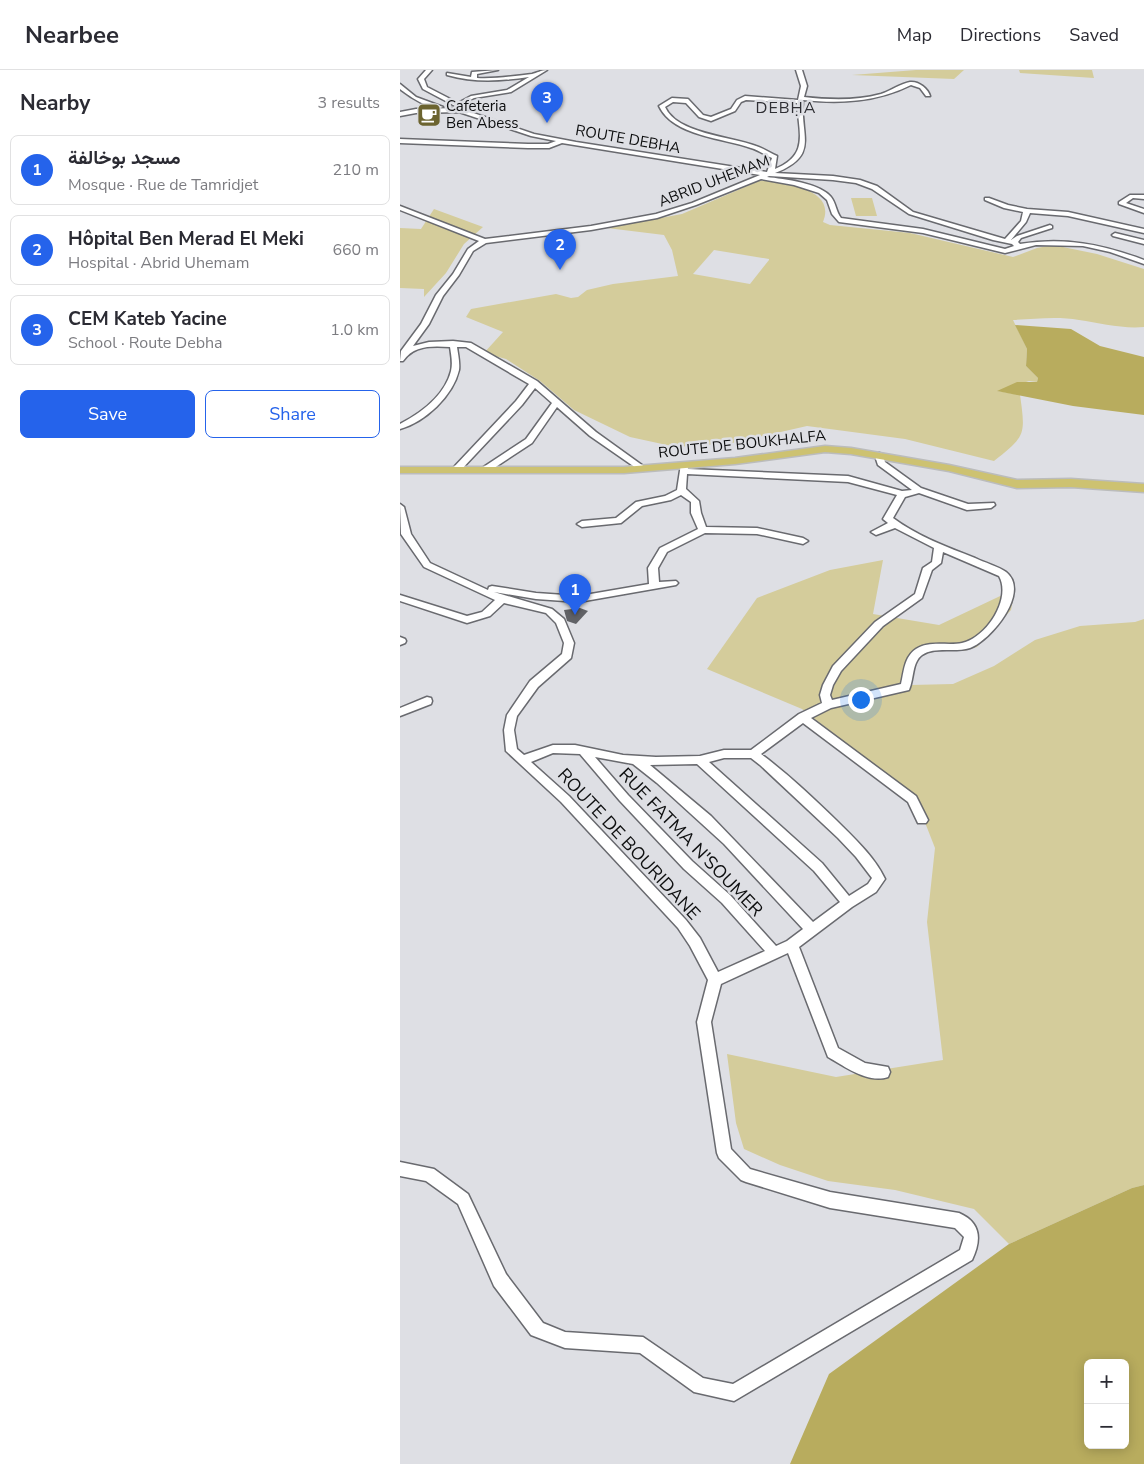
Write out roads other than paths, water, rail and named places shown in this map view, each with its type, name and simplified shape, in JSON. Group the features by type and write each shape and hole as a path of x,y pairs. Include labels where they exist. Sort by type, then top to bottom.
{"main road":[{"name":"ROUTE DE BOUKHALFA","path":"400,470 593,471 684,468 816,450 838,450 956,469 1017,484 1072,482 1144,488"}],"street":[{"path":"428,70 421,79 425,88 460,108"},
{"path":"474,78 474,73 479,71 495,70"},
{"path":"460,108 461,102 509,91 544,70"},
{"path":"799,70 804,86 808,85 810,80"},
{"path":"449,74 474,78 511,78 538,74"},
{"path":"765,174 774,157 753,147 708,135 677,122 662,111 662,106 672,100 688,101 701,116 711,119 733,110 745,98 847,102 869,100 916,83 928,95"},
{"path":"400,86 414,98 445,110"},
{"name":"ABRID UHEMAM","path":"484,241 592,228 657,216 694,204 796,160 803,145 800,100 804,86"},
{"path":"752,106 761,105 766,98"},
{"path":"400,99 424,102"},
{"path":"400,114 460,108"},
{"name":"ROUTE DEBHA","path":"460,108 533,135 765,174"},
{"path":"400,141 549,146 562,140"},
{"path":"765,174 837,178 870,185 898,208 995,240 1006,240 1017,244 1065,241 1109,249 1144,262"},
{"path":"765,174 826,195 830,200 834,216 839,220 923,231 1005,251 1016,250 1019,237 1050,227"},
{"path":"1144,197 1132,196 1121,203 1144,211"},
{"path":"987,199 1006,207 1027,211 1068,214 1144,231"},
{"path":"400,208 484,241"},
{"path":"1006,240 1024,221 1027,211"},
{"path":"1115,235 1144,242"},
{"path":"400,359 425,324 440,295 456,275 470,250 484,241"},
{"path":"405,351 429,344 453,343 468,345 534,383 593,434 642,468"},
{"path":"400,427 412,421 449,388 455,369 453,343"},
{"path":"456,470 519,403 534,383"},
{"path":"485,470 529,441 557,402"},
{"path":"879,456 880,463 918,490 967,507 991,505"},
{"path":"682,491 684,468 848,479 902,494 910,494 918,490"},
{"path":"582,524 618,521 639,504 668,498 682,491"},
{"path":"682,491 695,501 696,513 703,530"},
{"path":"753,754 803,716 828,705 898,690 904,687 911,662 917,653 928,648 959,647 969,644 985,633 1002,612 1008,597 1008,580 1003,574 939,547 888,519 902,494"},
{"path":"400,507 406,534 427,565 503,598 486,614 467,620 400,598"},
{"path":"876,532 894,524"},
{"path":"654,585 654,568 663,550 703,530 757,531 803,541"},
{"path":"828,705 825,695 828,685 838,669 879,624 919,596 928,568 936,563 939,547"},
{"path":"471,585 536,596 579,599 674,583"},
{"name":"ROUTE DE BOURIDANE","path":"503,598 549,612 560,620 567,634 569,649 562,660 534,684 517,707 509,723 512,751 524,760 588,823 682,924 715,980"},
{"path":"400,712 427,701"},
{"path":"803,716 905,792 922,820"},
{"path":"400,1169 429,1174 463,1198 500,1280 537,1329 565,1340 642,1345 700,1386 734,1393 967,1256 972,1235 959,1221 830,1200 746,1175 724,1153 704,1022 715,980 792,945 848,903 872,888 879,879 878,872 813,806 766,762 753,754 724,754 700,760 637,761 585,753 575,749 553,749 524,760"},
{"name":"RUE FATMA N'SOUMER","path":"585,753 631,805 688,865 726,900 774,953"},
{"path":"700,760 818,867 848,903"},
{"path":"637,761 672,786 739,851 812,930"},
{"path":"792,945 833,1052 863,1069 883,1072"}],"place":[{"name":"Cafeteria Ben Abess","path":"429,115"},
{"name":"CEM Kateb Yacine","path":"547,123"},
{"name":"Hôpital Ben Merad El Meki","path":"560,270"},
{"name":"مسجد بوخالفة","path":"575,615"}],"district":[{"name":"DEBḤA","path":"786,107"}]}
